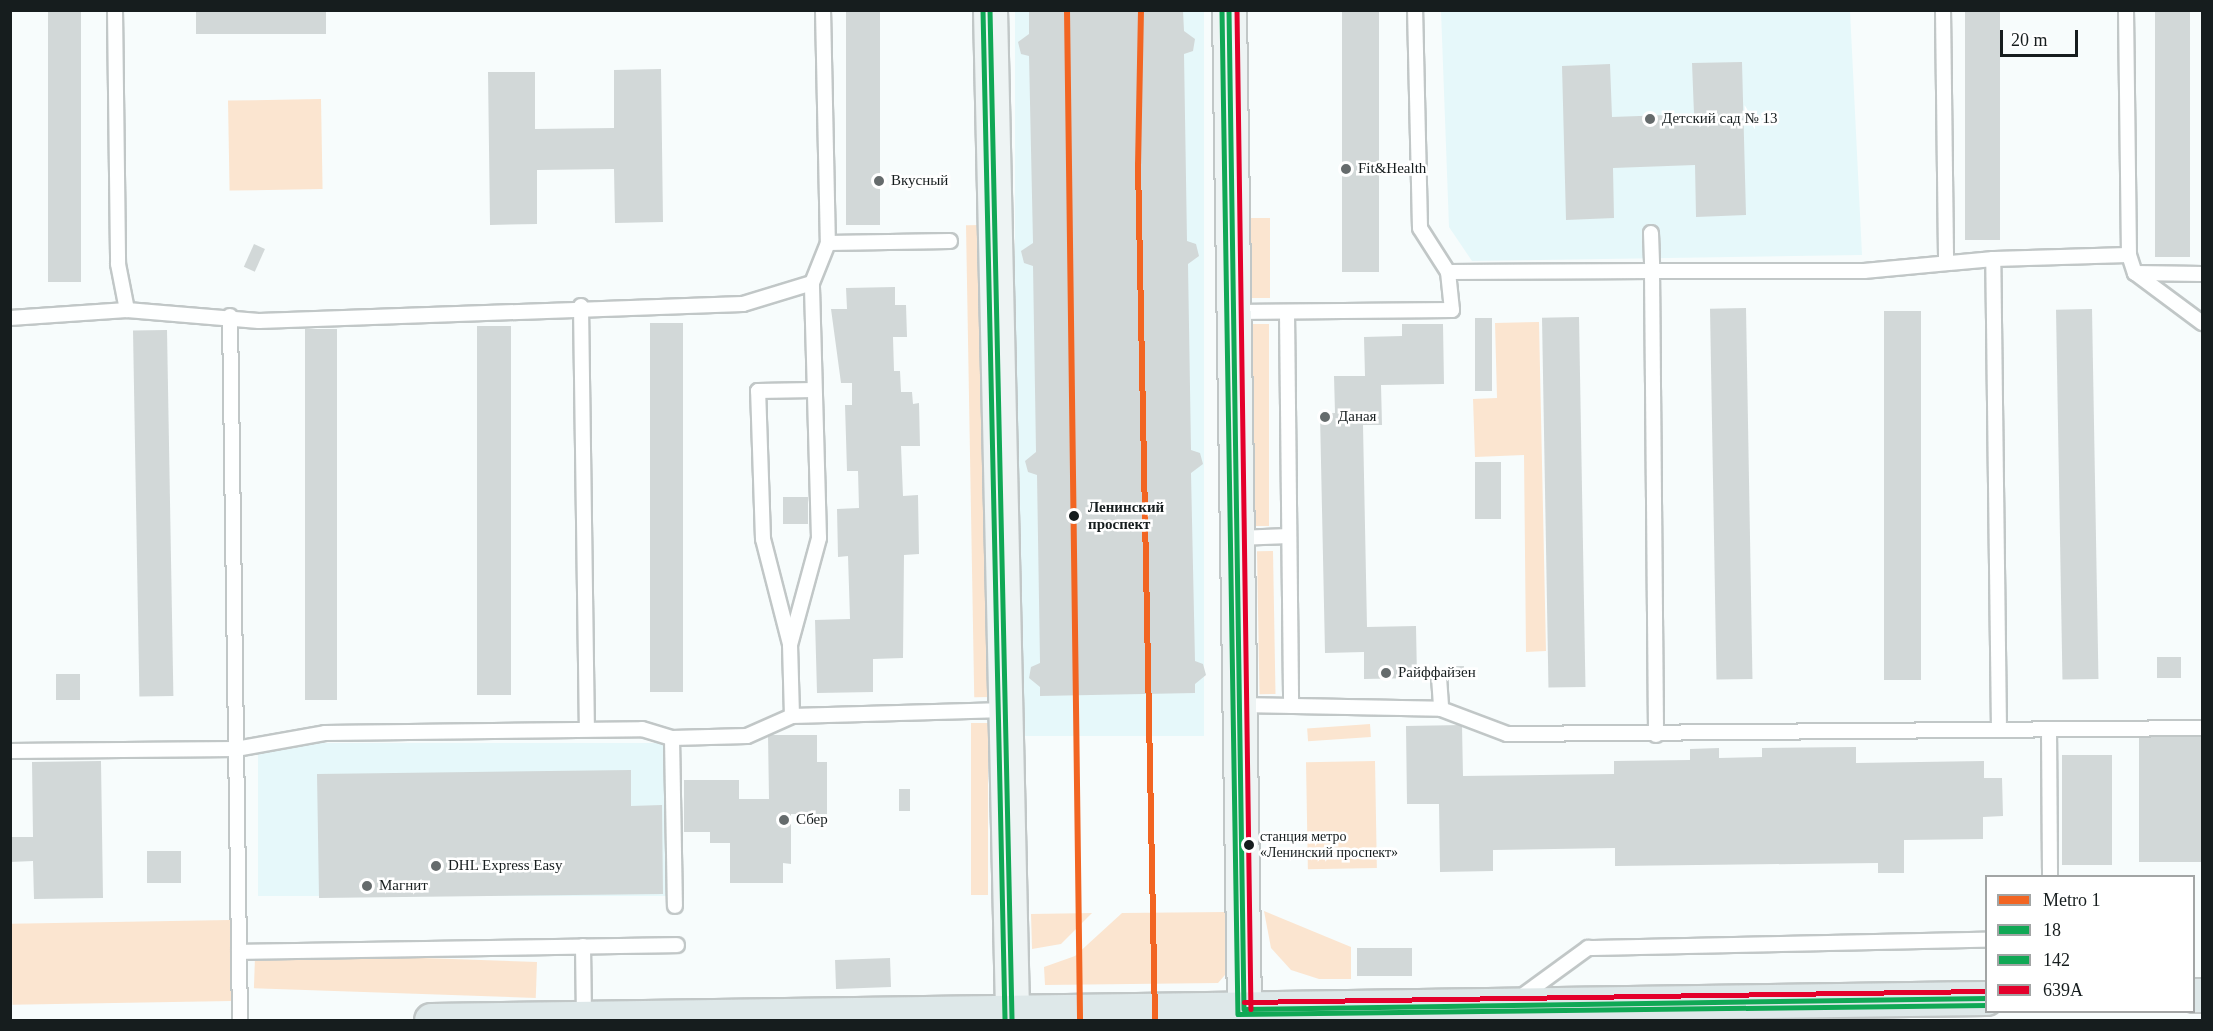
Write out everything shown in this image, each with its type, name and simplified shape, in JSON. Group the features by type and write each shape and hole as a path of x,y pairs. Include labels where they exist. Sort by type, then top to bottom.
{"main road":[{"path":"431,1020 1249,1017 1509,1005 1985,998"}],"street":[{"path":"990,10 1006,710 1009,1018"},
{"path":"1229,10 1240,705 1249,1017"}],"lane":[{"path":"115,10 118,264 127,310"},
{"path":"790,645 819,538 812,284 828,243 823,10"},
{"path":"1233,312 1452,310 1448,272 1420,228 1415,10"},
{"path":"1943,10 1946,262"},
{"path":"2126,10 2129,255 2135,273 2202,323"},
{"path":"1651,233 1656,735"},
{"path":"828,243 950,241"},
{"path":"1448,272 1864,271 1993,259 2129,255"},
{"path":"1993,259 1999,730"},
{"path":"2135,273 2202,274"},
{"path":"10,318 127,310 230,316 259,321 581,306 744,304 812,284"},
{"path":"581,306 587,729"},
{"path":"1287,312 1291,706"},
{"path":"230,316 240,1020"},
{"path":"792,716 790,645 763,539 758,391 814,390"},
{"path":"1237,538 1289,536"},
{"path":"1439,676 1441,709"},
{"path":"1240,705 1441,709 1507,734 1656,735 2202,728"},
{"path":"10,751 236,749 325,733 642,729 672,738 747,736 792,716 1006,710"},
{"path":"2049,729 2050,875"},
{"path":"672,738 675,906"},
{"path":"1509,1005 1588,948 1985,940"},
{"path":"239,952 677,945"},
{"path":"583,946 584,1018"}],"shaded area":[{"path":"1015,11 1204,11 1204,736 1015,736"},
{"name":"Детский сад № 13","path":"1441,11 1850,11 1862,255 1472,261 1449,227"},
{"path":"321,99 323,189 230,191 228,101"},
{"path":"1251,218 1270,218 1270,298 1251,298"},
{"path":"966,225 983,225 991,697 974,697"},
{"path":"1539,322 1546,651 1526,652 1524,455 1475,457 1473,399 1497,398 1495,323"},
{"path":"1252,324 1269,324 1269,526 1252,526"},
{"path":"1257,551 1273,551 1275,694 1259,694"},
{"path":"971,723 988,723 988,895 971,895"},
{"path":"1370,724 1371,737 1308,741 1307,728"},
{"path":"258,743 669,743 669,896 258,896"},
{"path":"1375,761 1377,868 1308,869 1306,762"},
{"path":"1264,911 1351,947 1351,979 1319,979 1291,970 1271,948"},
{"path":"1225,912 1225,975 1218,983 1045,985 1044,967 1075,956 1122,913"},
{"path":"1092,913 1061,944 1032,949 1031,914"},
{"path":"230,920 231,1001 12,1005 11,924"},
{"path":"255,952 537,962 536,998 254,988"}],"building":[{"path":"48,10 81,10 81,282 48,282"},
{"path":"196,10 326,10 326,34 196,34"},
{"path":"846,10 880,10 880,225 846,225"},
{"path":"1029,10 1183,10 1184,31 1195,39 1193,51 1184,54 1187,241 1196,244 1199,256 1188,264 1191,450 1200,453 1203,464 1191,473 1195,661 1203,664 1206,675 1195,684 1195,693 1040,696 1040,687 1029,678 1031,667 1040,663 1037,475 1028,472 1025,461 1036,452 1033,266 1024,263 1021,251 1033,243 1029,56 1021,54 1018,42 1029,34"},
{"path":"1342,10 1379,10 1379,272 1342,272"},
{"path":"1965,10 2000,10 2000,240 1965,240"},
{"path":"2155,10 2190,10 2190,257 2155,257"},
{"path":"1742,62 1746,215 1696,217 1695,165 1613,168 1614,218 1566,220 1562,66 1610,64 1612,117 1694,114 1692,63"},
{"path":"661,69 663,222 615,223 614,169 537,170 537,224 490,225 488,72 535,72 535,129 614,128 614,70"},
{"path":"254,244 265,249 255,272 244,267"},
{"path":"895,287 895,305 906,305 907,337 893,337 894,371 900,371 901,392 912,392 913,404 919,403 920,446 901,446 903,496 918,495 919,554 904,555 903,658 873,659 873,692 817,693 815,620 850,619 848,556 838,557 837,509 859,508 858,471 847,471 845,405 852,405 852,383 841,383 831,309 847,309 846,288"},
{"path":"1746,308 1752,679 1716,680 1710,309"},
{"path":"2092,309 2098,679 2062,680 2056,310"},
{"path":"1884,311 1921,311 1921,680 1884,680"},
{"path":"1579,317 1585,687 1548,688 1542,318"},
{"path":"1475,318 1492,318 1492,391 1475,391"},
{"path":"650,323 683,323 683,692 650,692"},
{"path":"1402,324 1443,324 1444,384 1381,385 1382,425 1363,425 1367,627 1416,626 1417,678 1364,679 1364,652 1325,653 1320,414 1335,413 1334,376 1365,376 1364,337 1402,336"},
{"path":"477,326 511,326 511,695 477,695"},
{"path":"305,329 337,329 337,700 305,700"},
{"path":"167,330 173,696 139,697 133,331"},
{"path":"1475,462 1501,462 1501,519 1475,519"},
{"path":"783,497 808,497 808,524 783,524"},
{"path":"2157,657 2181,657 2181,678 2157,678"},
{"path":"1447,666 1464,666 1464,676 1447,676"},
{"path":"56,674 80,674 80,700 56,700"},
{"path":"1462,725 1463,776 1614,774 1614,761 1690,760 1690,749 1719,748 1719,758 1762,757 1762,748 1856,747 1856,763 1984,761 1984,778 2002,778 2003,816 1983,817 1983,839 1904,840 1904,873 1878,873 1878,863 1615,866 1615,848 1493,850 1493,871 1440,872 1439,804 1407,804 1406,726"},
{"path":"768,735 817,735 817,762 827,762 827,814 791,814 791,864 783,863 783,883 730,883 730,843 710,843 710,832 684,832 684,780 739,780 739,799 769,799"},
{"path":"2139,737 2202,737 2202,862 2139,862"},
{"path":"2062,755 2112,755 2112,865 2062,865"},
{"path":"101,761 103,898 34,899 33,861 10,862 10,837 33,837 32,762"},
{"path":"631,770 631,806 662,805 663,894 319,898 317,774"},
{"path":"899,789 910,789 910,811 899,811"},
{"path":"147,851 181,851 181,883 147,883"},
{"path":"1357,948 1412,948 1412,976 1357,976"},
{"path":"890,958 891,987 836,989 835,960"}],"metro line":[{"name":"1","path":"1067,10 1080,1020"},
{"name":"1","path":"1141,10 1138,164 1155,1020"}],"transit line":[{"name":"142","path":"983,10 1005,1020"},
{"name":"18","path":"990,10 1012,1020"},
{"name":"142","path":"1222,10 1238,1014 1985,1005"},
{"name":"18","path":"1229,10 1244,1009 1985,998"},
{"name":"639А","path":"1237,10 1251,1009"},
{"name":"639А","path":"1244,1002 1985,991"}],"place":[{"name":"Детский сад № 13","path":"1650,119"},
{"name":"Fit&Health","path":"1346,169"},
{"name":"Вкусный","path":"879,181"},
{"name":"Даная","path":"1325,417"},
{"name":"Ленинский проспект","path":"1074,516"},
{"name":"Райффайзен","path":"1386,673"},
{"name":"Сбер","path":"784,820"},
{"name":"станция метро «Ленинский проспект»","path":"1249,845"},
{"name":"DHL Express Easy","path":"436,866"},
{"name":"Магнит","path":"367,886"}]}
